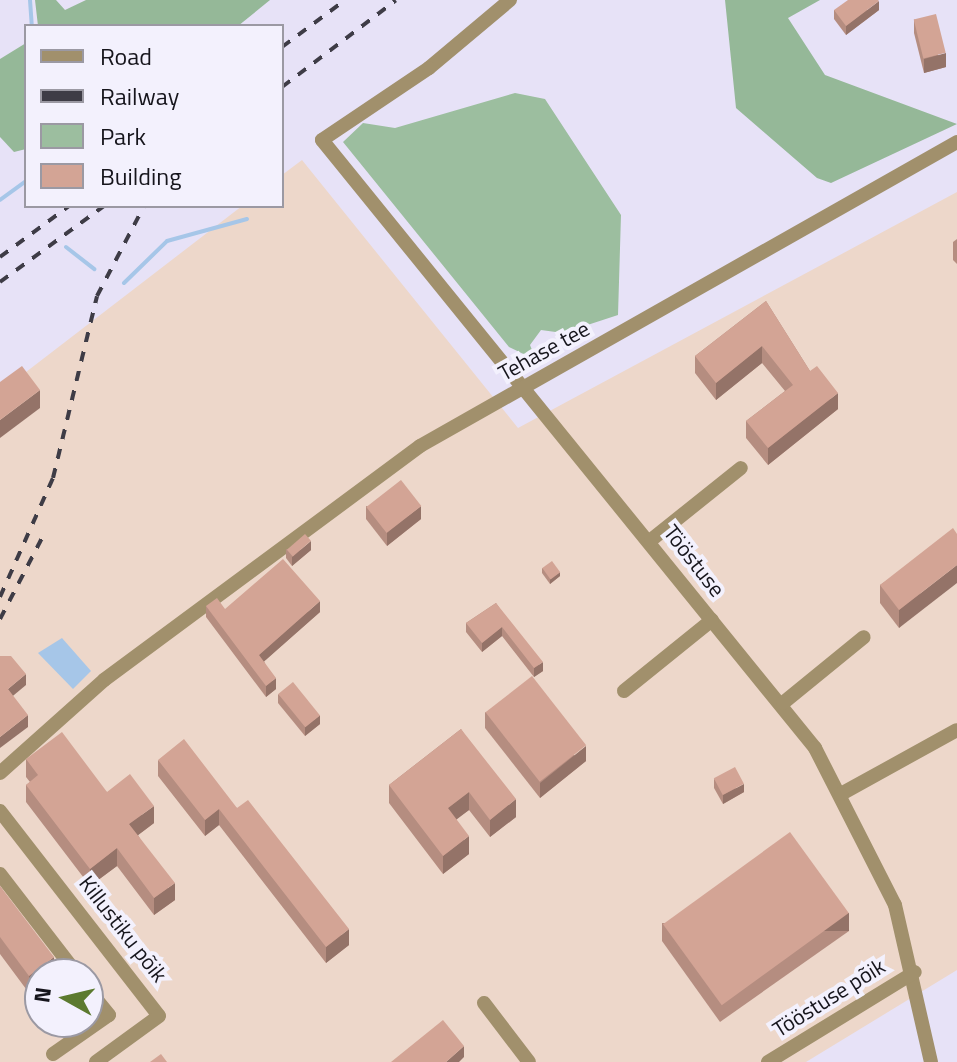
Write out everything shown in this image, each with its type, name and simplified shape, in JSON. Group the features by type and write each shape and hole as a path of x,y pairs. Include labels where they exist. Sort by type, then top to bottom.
{"street":[{"name":"Tööstuse","path":"510,0 429,68 322,140 783,703 870,843 915,972 931,1062"},
{"name":"Tehase tee","path":"0,773 171,630 337,502 478,410 526,388 957,142"},
{"path":"651,540 741,468"},
{"path":"624,691 712,620"},
{"path":"783,703 864,637"},
{"path":"841,794 957,730"},
{"name":"Killustiku põik","path":"0,811 159,1016 96,1062"},
{"path":"0,874 65,958"},
{"name":"Tööstuse põik","path":"768,1062 915,972"},
{"path":"484,1003 529,1062"},
{"path":"52,1059 79,1038"}],"shaded area":[{"path":"302,160 518,428 957,192 957,970 806,1062 0,1062 0,392 239,208 284,208 284,174"}],"green space":[{"path":"35,0 56,0 65,10 86,0 270,0 240,24 38,24"},
{"path":"725,0 820,0 788,18 825,75 957,124 831,183 817,178 736,108"},
{"path":"24,44 24,150 14,152 0,137 0,59"},
{"path":"515,93 545,99 621,215 618,315 563,333 541,330 530,345 536,360 509,347 343,142 363,123 395,128"}],"water":[{"path":"62,638 91,671 73,689 38,653"}],"building":[{"path":"848,0 879,1 846,26 834,10"},
{"path":"936,14 946,53 923,58 914,20"},
{"path":"766,301 810,371 817,366 838,393 768,448 746,421 793,385 762,346 716,383 695,356"},
{"path":"22,366 40,390 0,420 0,382"},
{"path":"401,480 421,506 387,533 366,507"},
{"path":"953,528 957,534 957,565 899,610 880,585"},
{"path":"305,534 311,541 293,557 287,550"},
{"path":"283,559 320,601 259,655 276,678 266,686 206,606 217,598 225,609"},
{"path":"552,561 560,572 551,579 542,568"},
{"path":"496,603 543,662 534,668 502,627 482,643 466,623"},
{"path":"0,656 11,656 26,674 8,689 28,715 0,737"},
{"path":"532,676 586,745 540,782 486,712"},
{"path":"293,682 320,715 305,727 278,694"},
{"path":"461,729 516,799 490,820 469,792 448,808 469,836 443,856 389,785"},
{"path":"62,732 107,792 130,774 154,806 129,824 175,883 154,898 117,848 90,869 26,785 38,775 26,759"},
{"path":"184,739 237,808 248,800 349,929 326,947 219,809 205,820 158,760"},
{"path":"735,767 744,784 723,795 714,778"},
{"path":"790,832 849,913 722,1005 663,924"},
{"path":"0,886 54,957 24,958 24,969 0,937"},
{"path":"443,1020 464,1046 446,1062 391,1062"},
{"path":"161,1054 167,1062 150,1062"}],"waterway":[{"path":"30,0 32,24"},
{"path":"0,200 24,182"},
{"path":"124,283 167,241 247,219"},
{"path":"66,247 94,269"}],"railway":[{"path":"284,46 345,0"},
{"path":"284,85 396,0"},
{"path":"0,257 66,208"},
{"path":"0,282 101,208"},
{"path":"0,597 53,478 97,296 143,208"},
{"path":"0,619 44,534"}]}
